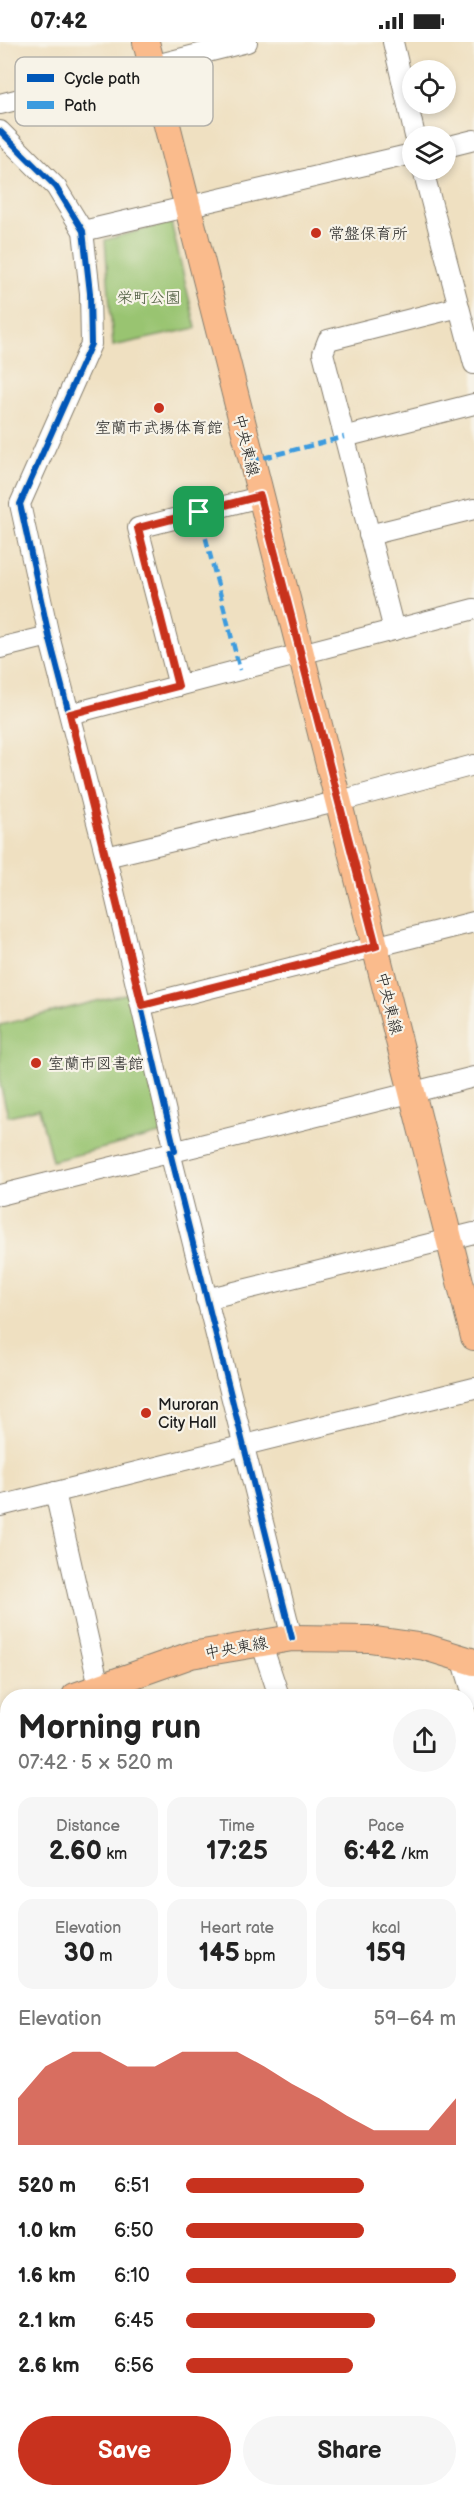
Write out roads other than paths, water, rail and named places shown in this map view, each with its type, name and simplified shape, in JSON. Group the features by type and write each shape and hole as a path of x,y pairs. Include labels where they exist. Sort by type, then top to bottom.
{"main road":[{"name":"中央東線","path":"167,126 474,1337"},
{"name":"中央東線","path":"97,1689 191,1655 291,1638 369,1639 425,1647 468,1660"}],"street":[{"path":"149,54 247,42"},
{"path":"393,42 413,126"},
{"path":"0,104 15,99"},
{"path":"0,131 56,187 83,231 90,292 91,344 20,504 49,636 142,1005 172,1152 206,1299 291,1638"},
{"path":"456,144 474,140"},
{"path":"83,231 402,156"},
{"path":"426,180 464,302 474,364"},
{"path":"394,630 323,353 328,340 464,302"},
{"path":"344,438 474,405"},
{"path":"178,686 138,528 260,496"},
{"path":"369,535 474,509"},
{"path":"70,714 474,609"},
{"path":"0,648 49,636"},
{"path":"106,857 340,801 474,765"},
{"path":"142,1005 474,922"},
{"path":"0,1195 474,1077"},
{"path":"206,1299 474,1233"},
{"path":"0,1506 474,1388"},
{"path":"55,1492 88,1689"},
{"path":"261,1642 277,1689"},
{"path":"468,1660 473,1689"}],"place":[{"name":"常盤保育所","path":"316,233"},
{"name":"室蘭市武揚体育館","path":"159,408"},
{"name":"室蘭市図書館","path":"36,1063"},
{"name":"Muroran City Hall","path":"146,1413"}],"park label":[{"name":"栄町公園","path":"149,297"}]}
